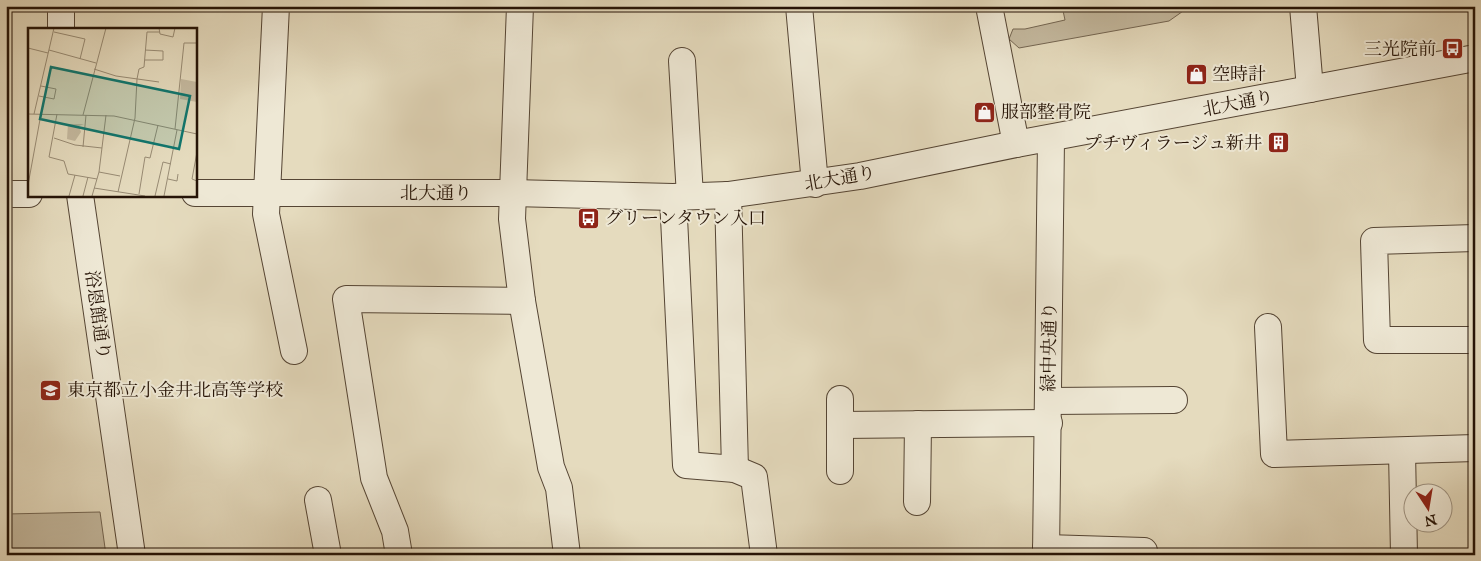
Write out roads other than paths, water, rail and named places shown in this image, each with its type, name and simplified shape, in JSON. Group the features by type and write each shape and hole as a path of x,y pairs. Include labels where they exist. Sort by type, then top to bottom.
{"street":[{"path":"61,6 62,28"},
{"path":"276,6 266,214 294,351"},
{"path":"520,6 512,218 522,301 551,466 559,488 567,555"},
{"path":"800,6 815,184"},
{"path":"989,6 1016,144"},
{"path":"1303,6 1310,89"},
{"name":"北大通り","path":"196,193 512,193 682,197 728,195 815,184 1016,144 1051,139 1475,58"},
{"path":"682,60 686,465 735,468 754,477 764,555"},
{"name":"緑中央通り","path":"1046,552 1051,139"},
{"path":"6,194 28,194"},
{"path":"728,195 735,468"},
{"name":"浴恩館通り","path":"80,196 132,555"},
{"path":"1475,238 1374,241 1377,340 1475,340"},
{"path":"399,555 395,531 374,478 346,299 522,301"},
{"path":"1268,327 1274,454 1475,448"},
{"path":"840,399 840,470"},
{"path":"841,425 918,424 1174,400"},
{"path":"917,502 918,424"},
{"path":"1402,450 1404,555"},
{"path":"318,500 328,555"},
{"path":"1046,552 1144,551"}],"place":[{"name":"三光院前","path":"1452,49"},
{"name":"空時計","path":"1196,74"},
{"name":"服部整骨院","path":"985,112"},
{"name":"プチヴィラージュ新井","path":"1278,143"},
{"name":"グリーンタウン入口","path":"589,218"},
{"name":"東京都立小金井北高等学校","path":"51,390"}]}
